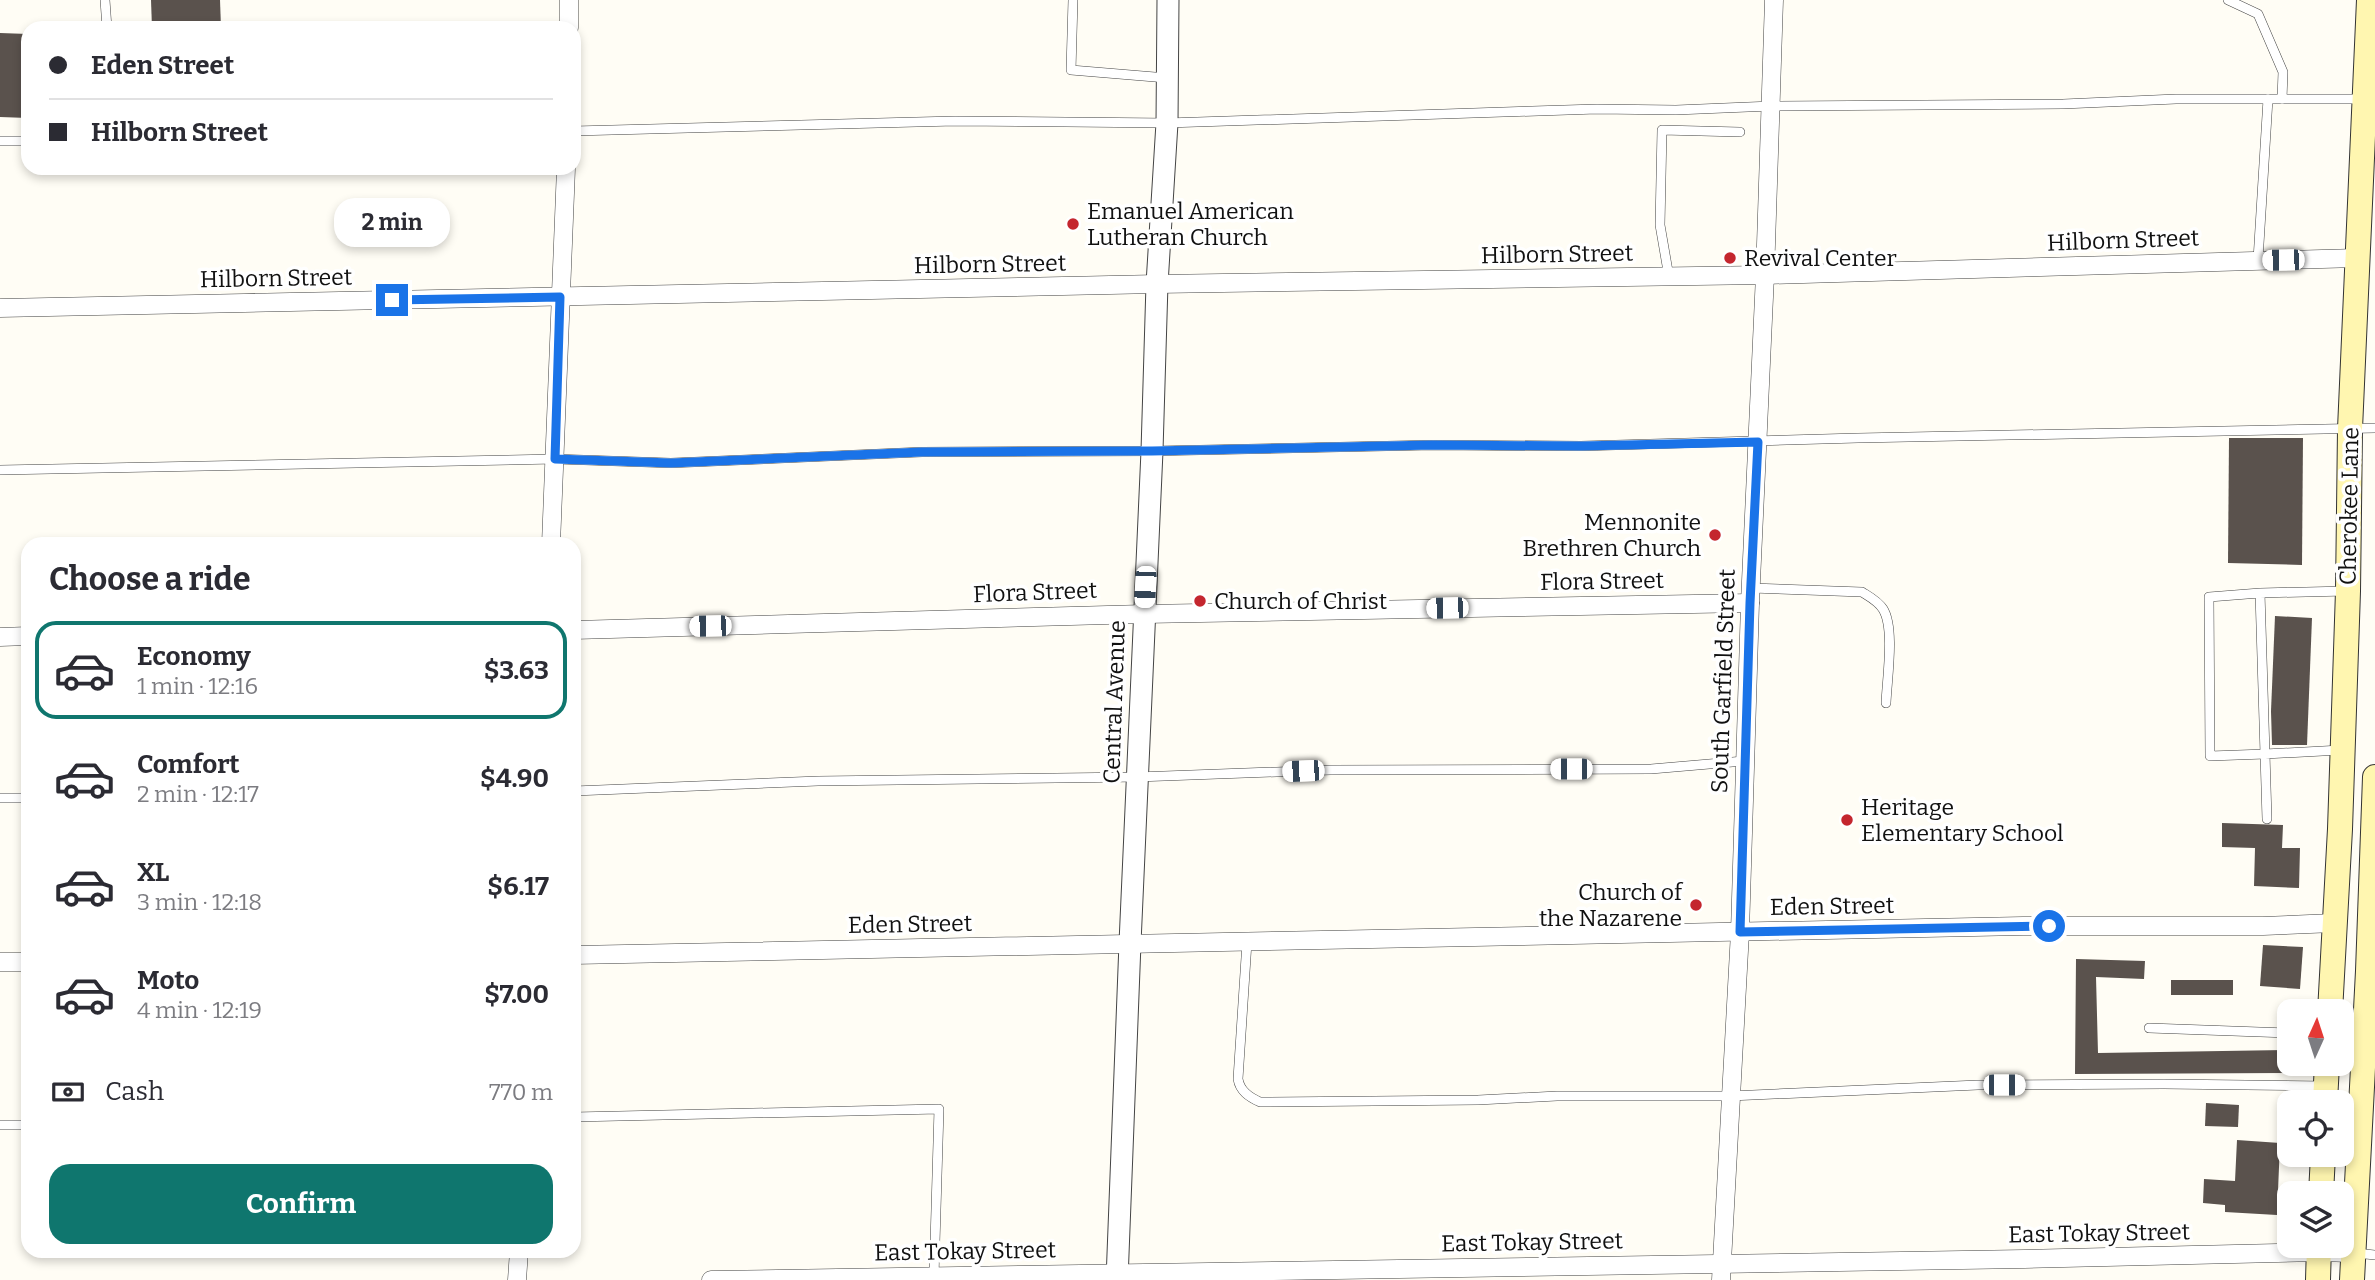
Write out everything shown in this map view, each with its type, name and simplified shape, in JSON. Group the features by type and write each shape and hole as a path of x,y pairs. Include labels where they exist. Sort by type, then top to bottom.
{"main road":[{"name":"Cherokee Lane","path":"2331,999 2343,750 2350,429 2369,0"},
{"path":"2352,1280 2364,1254 2375,777"},
{"path":"2318,1280 2319,1258"}],"street":[{"path":"569,0 569,21"},
{"name":"Central Avenue","path":"1118,1277 1157,284 1167,123 1168,0"},
{"name":"South Garfield Street","path":"1722,1272 1740,932 1750,595 1772,107 1774,0"},
{"path":"551,537 566,175"},
{"name":"Hilborn Street","path":"0,308 1157,284 1765,275 2358,258"},
{"name":"Flora Street","path":"581,630 1750,595"},
{"path":"0,637 21,636"},
{"name":"Eden Street","path":"581,956 1130,943 2334,923"},
{"path":"0,962 21,962"},
{"name":"East Tokay Street","path":"711,1280 934,1276 1118,1277 1590,1265 1722,1272 2277,1251"},
{"path":"517,1280 519,1258"}],"lane":[{"path":"105,0 106,21"},
{"path":"1073,0 1071,71 1167,78"},
{"path":"2228,0 2258,14 2283,72 2282,99"},
{"path":"581,131 955,121 1167,123 1583,110 2063,104 2176,99 2365,99"},
{"path":"2258,260 2268,99"},
{"path":"1669,276 1660,225 1662,130 1740,132"},
{"path":"0,141 21,141"},
{"path":"0,470 555,459 671,463 922,452 1152,451 1433,445 1581,446 2375,428"},
{"path":"2343,750 2210,756 2210,597 2348,591"},
{"path":"1750,595 1862,592 1875,600 1884,610 1889,629 1886,702"},
{"path":"2260,593 2267,818"},
{"path":"581,791 818,780 1137,777 1330,770 1651,769 1744,761"},
{"path":"0,798 21,798"},
{"path":"1247,942 1238,1079 1239,1086 1250,1098 1260,1102 1478,1100 1557,1096 1730,1096 1978,1086 2326,1084"},
{"path":"2149,1028 2277,1032"},
{"path":"581,1117 939,1109 934,1276"},
{"path":"0,1125 21,1125"}],"building":[{"path":"151,0 220,0 221,21 152,21"},
{"path":"0,33 21,34 21,118 0,117"},
{"path":"2229,438 2303,438 2302,565 2228,563"},
{"path":"2275,616 2312,618 2307,745 2272,745"},
{"path":"2222,823 2283,825 2282,848 2300,848 2299,888 2254,886 2255,848 2222,847"},
{"path":"2263,945 2303,947 2300,989 2260,986"},
{"path":"2076,959 2145,961 2144,979 2096,977 2098,1053 2277,1050 2277,1073 2075,1074"},
{"path":"2171,980 2233,980 2233,995 2171,995"},
{"path":"2206,1103 2239,1105 2238,1127 2205,1126"},
{"path":"2237,1140 2277,1143 2277,1215 2225,1212 2225,1205 2203,1203 2204,1179 2235,1181"}],"place":[{"name":"Emanuel American Lutheran Church","path":"1073,224"},
{"name":"Revival Center","path":"1730,258"},
{"name":"Mennonite Brethren Church","path":"1715,535"},
{"name":"Church of Christ","path":"1200,601"},
{"name":"Heritage Elementary School","path":"1847,820"},
{"name":"Church of the Nazarene","path":"1696,905"}],"route":[{"path":"392,300 560,297 555,459 671,463 922,452 1758,442 1740,932 2049,926"}]}
